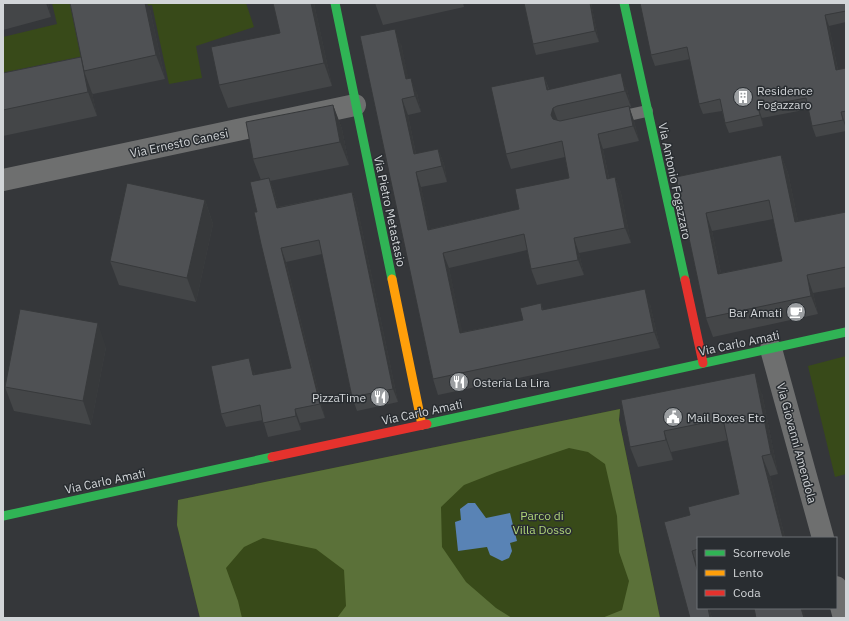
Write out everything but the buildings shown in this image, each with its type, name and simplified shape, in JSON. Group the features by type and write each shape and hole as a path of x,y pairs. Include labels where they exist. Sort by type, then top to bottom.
{"street":[{"name":"Via Pietro Metastasio","path":"335,3 422,424"},
{"name":"Via Antonio Fogazzaro","path":"624,3 703,364"},
{"name":"Via Ernesto Canesi","path":"3,180 355,105"},
{"name":"Via Carlo Amati","path":"3,516 846,332"},
{"name":"Via Giovanni Amendola","path":"772,348 823,537"},
{"path":"837,591 844,618"}],"lane":[{"path":"602,121 648,111"}],"green space":[{"path":"52,3 246,3 254,27 196,46 202,78 169,84 152,5 75,20 84,76 3,95 3,37 57,24"},
{"path":"846,356 846,474 835,477 808,366"},
{"name":"Parco di Villa Dosso","path":"620,409 619,420 660,618 200,618 177,525 178,500"},
{"path":"620,409 619,420 660,618 602,618 622,610 629,581 619,552 617,516 605,464 588,452 569,448 497,472 464,485 441,507 442,547 466,582 496,608 512,618 337,618 346,606 344,570 316,549 263,538 244,547 226,568 238,601 242,618 200,618 177,525 178,500"}],"water":[{"path":"468,503 475,503 486,518 510,513 517,541 510,543 512,551 509,558 502,561 490,555 487,547 458,551 455,522 461,520 460,509"}],"traffic: fast":[{"path":"335,3 392,279"},
{"path":"624,3 685,280"},
{"path":"427,424 846,332"},
{"path":"3,516 272,457"}],"traffic: slow":[{"path":"392,279 422,425"}],"traffic: jam":[{"path":"685,280 703,363"},
{"path":"272,457 427,424"}],"place":[{"name":"Residence Fogazzaro","path":"743,97"},
{"name":"Bar Amati","path":"796,312"},
{"name":"Osteria La Lira","path":"459,382"},
{"name":"PizzaTime","path":"380,397"},
{"name":"Mail Boxes Etc","path":"673,417"}]}
